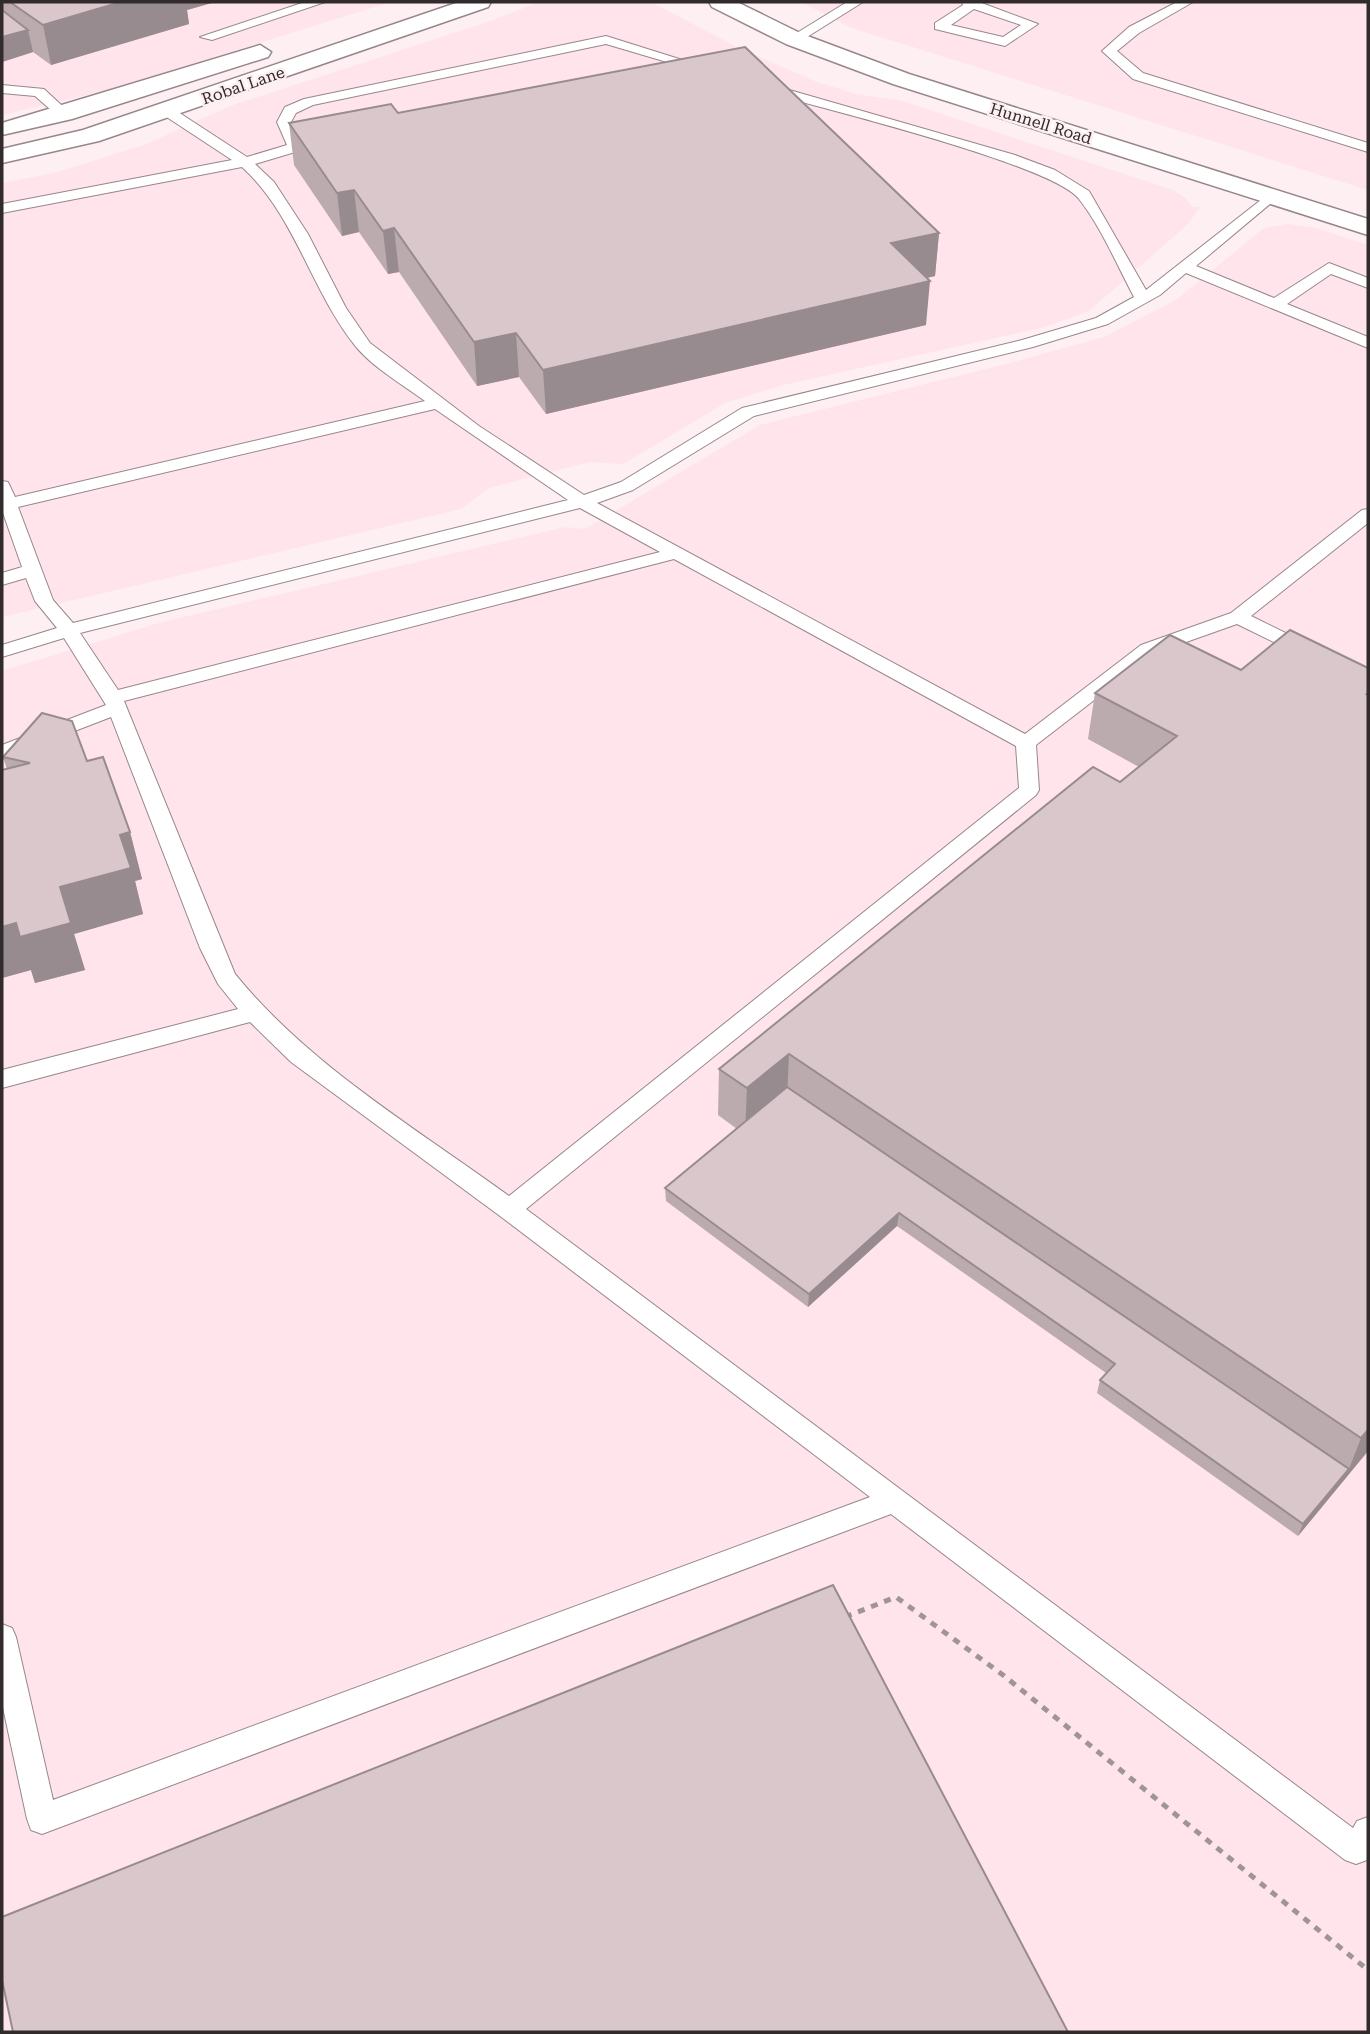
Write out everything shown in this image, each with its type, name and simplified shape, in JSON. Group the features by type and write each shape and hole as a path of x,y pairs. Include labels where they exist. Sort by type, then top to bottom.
{"main road":[{"path":"345,24 415,2"},
{"name":"Robal Lane","path":"2,156 90,136 480,2"},
{"name":"Hunnell Road","path":"720,2 793,39 901,79 1368,227"},
{"name":"Robal Lane","path":"2,130 64,114 282,45"}],"lane":[{"path":"207,37 318,2"},
{"path":"793,39 856,2"},
{"path":"1186,2 1134,30 1110,51 1138,76 1368,148"},
{"path":"971,3 1008,16 1031,24 1005,42 940,26 971,3"},
{"path":"294,146 284,122 290,110 309,102 606,40 721,74"},
{"path":"668,72 695,66"},
{"path":"747,82 1010,158 1050,173 1084,194 1143,298"},
{"path":"2,89 24,88 39,92 64,114"},
{"path":"166,111 246,162 267,182 300,234 338,308 364,346 438,403 582,502 1026,743"},
{"path":"2,208 246,162 294,146 321,141"},
{"path":"2,651 108,618 429,542 582,502 627,486 748,412 1027,344 1102,321 1143,298 1185,267 1271,196"},
{"path":"1185,267 1368,343"},
{"path":"1276,304 1329,268 1368,283"},
{"path":"438,403 4,498 44,601 69,630 114,703 211,948 226,978 254,1013 299,1056 509,1209 1356,1849 1368,1832"},
{"path":"1026,743 1148,649 1238,617 1368,514"},
{"path":"2,752 114,703 677,554"},
{"path":"2,579 32,570"},
{"path":"1238,617 1321,658"},
{"path":"509,1209 1029,790 1026,743"},
{"path":"2,1079 254,1013"},
{"path":"2,1637 42,1819 895,1500"}],"path":[{"path":"832,1623 896,1597 1003,1675 1368,1970"}],"shaded area":[{"path":"2,2 391,2 108,90 2,115"},
{"path":"539,2 651,2 737,47 817,82 856,94 902,101 1173,190 1187,199 1192,207 1200,207 1188,224 1089,311 1045,327 783,385 725,403 623,464 589,462 489,488 461,509 2,617 2,183 54,173 147,144 230,106 491,21"},
{"path":"801,2 1368,2 1368,190 852,28"},
{"path":"1288,224 1316,228 1368,245 1368,2032 2,2032 2,671 159,623 565,527 585,529 760,425 1104,337 1176,300 1264,228"}],"building":[{"path":"10,2 121,2 43,25"},
{"path":"2,10 28,30 2,37"},
{"path":"745,47 939,233 891,243 930,281 543,370 516,333 474,342 394,228 383,231 354,190 337,193 289,123 391,104 398,113"},
{"path":"1290,630 1368,668 1368,1430 1361,1438 789,1054 747,1088 719,1069 1093,767 1120,782 1177,736 1095,693 1170,635 1241,670"},
{"path":"42,713 72,721 87,761 103,757 130,832 120,835 131,868 60,887 71,923 20,937 16,923 2,927 2,770 30,763 3,757"},
{"path":"787,1087 1349,1469 1303,1524 1100,1380 1115,1364 899,1213 809,1294 665,1188"},
{"path":"833,1585 1068,2032 13,2032 2,1980 2,1917"}]}
